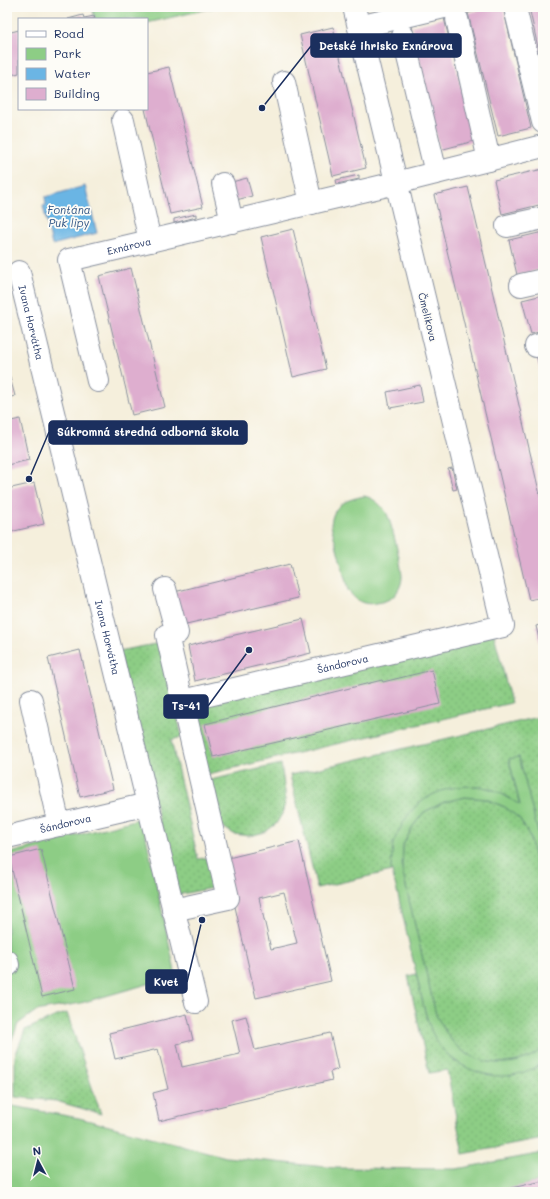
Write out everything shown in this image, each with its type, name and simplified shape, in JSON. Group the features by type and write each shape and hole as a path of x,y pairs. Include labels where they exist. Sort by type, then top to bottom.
{"street":[{"path":"515,8 543,122"},
{"path":"356,17 450,13 489,160"},
{"name":"Čmelíkova","path":"356,17 503,626"},
{"path":"403,36 436,173"},
{"path":"284,82 311,203"},
{"path":"122,120 150,241"},
{"name":"Exnárova","path":"98,381 69,260 396,183 543,146"},
{"path":"223,184 232,222"},
{"path":"507,226 543,218"},
{"name":"Ivana Horvátha","path":"19,272 196,1002"},
{"path":"521,284 543,280"},
{"path":"166,589 176,633 167,636 228,898 173,910"},
{"name":"Šándorova","path":"182,701 503,626"},
{"path":"31,700 59,825"},
{"name":"Šándorova","path":"7,837 148,804"}],"green space":[{"path":"92,7 217,7 148,23 148,18 95,18"},
{"path":"364,496 371,498 386,512 396,544 402,577 400,587 393,597 379,603 371,604 363,603 354,597 348,590 331,525 334,512 342,504 346,501"},
{"path":"494,634 511,703 204,775 194,704"},
{"path":"160,643 182,737 171,740 198,859 211,857 217,887 177,895 119,651"},
{"path":"543,716 543,853 519,757 509,760 520,806 508,797 489,788 419,803 391,867 392,871 317,888 290,775"},
{"path":"519,757 543,853 543,893 530,837 520,819 505,807 486,799 465,797 444,802 424,812 413,826 403,845 402,870 436,1015 448,1036 462,1050 472,1057 496,1063 509,1063 521,1060 533,1055 543,1048 543,1063 522,1073 500,1076 485,1074 466,1067 454,1060 444,1051 435,1039 428,1022 423,1003 391,868 392,849 393,843 407,817 415,807 436,793 448,789 474,786 491,789 520,805 509,759"},
{"path":"281,764 285,804 282,814 276,824 265,832 249,836 234,834 221,826 206,781"},
{"path":"465,797 485,799 505,807 520,819 530,837 543,893 543,1048 533,1055 509,1063 496,1063 472,1057 453,1042 436,1015 402,870 403,845 413,826 424,812 444,802"},
{"path":"142,818 176,976 81,1003 36,1011 18,1024 9,1047 7,1077 7,854"},
{"path":"416,974 427,1020 455,1062 533,1069 543,1063 543,1139 463,1154 447,1070 429,1073 408,976"},
{"path":"67,1013 101,1114 56,1101 15,1097 15,1056 25,1030"},
{"path":"7,1105 79,1118 226,1157 336,1168 456,1169 543,1153 543,1181 495,1192 7,1192"}],"water":[{"name":"Fontána Puk lipy","path":"85,186 97,233 52,245 43,206 46,205 45,197"}],"building":[{"path":"492,7 503,7 531,128 498,136 468,13"},
{"path":"529,7 543,7 543,64 540,56"},
{"path":"83,15 84,18 72,18"},
{"path":"94,16 95,18 84,18"},
{"path":"444,18 474,141 440,150 412,26"},
{"path":"333,27 366,168 333,176 300,35"},
{"path":"18,30 18,73 7,76 7,33"},
{"path":"169,67 203,207 170,214 145,110 148,110 148,72"},
{"path":"543,169 543,204 502,214 494,180"},
{"path":"359,175 359,179 337,184 336,180"},
{"path":"247,178 252,196 232,201 228,183"},
{"path":"468,187 543,508 543,597 529,600 434,195"},
{"path":"196,214 196,217 174,223 174,219"},
{"path":"293,229 326,369 293,377 261,237"},
{"path":"543,232 543,269 517,275 509,240"},
{"path":"131,268 165,407 132,415 99,276"},
{"path":"543,295 543,331 531,334 522,300"},
{"path":"543,356 543,374 541,375 537,358"},
{"path":"7,366 15,396 7,398"},
{"path":"420,385 423,402 390,408 387,392"},
{"path":"20,419 29,460 7,465 7,422"},
{"path":"452,468 457,489 453,490 448,469"},
{"path":"34,483 44,524 10,532 7,521 7,489"},
{"path":"290,564 298,598 182,625 174,592"},
{"path":"303,619 311,653 195,681 188,646"},
{"path":"543,624 543,652 542,652 536,626"},
{"path":"80,650 113,789 80,797 48,658"},
{"path":"432,670 440,704 213,757 205,724 382,680 383,682"},
{"path":"299,841 331,981 256,998 224,859","holes":["284,892 297,943 271,949 259,898"]},
{"path":"41,849 75,989 42,997 9,857"},
{"path":"187,1014 193,1040 177,1044 182,1067 240,1054 232,1020 246,1016 255,1050 330,1033 338,1069 330,1072 332,1080 159,1121 153,1093 168,1089 158,1049 115,1059 109,1033"},
{"path":"543,1181 543,1192 498,1192 498,1191"}],"place":[{"name":"Detské ihrisko Exnárova","path":"262,108"},
{"name":"Súkromná stredná odborná škola","path":"29,479"},
{"name":"Ts-41","path":"249,650"},
{"name":"Kvet","path":"202,920"}]}
